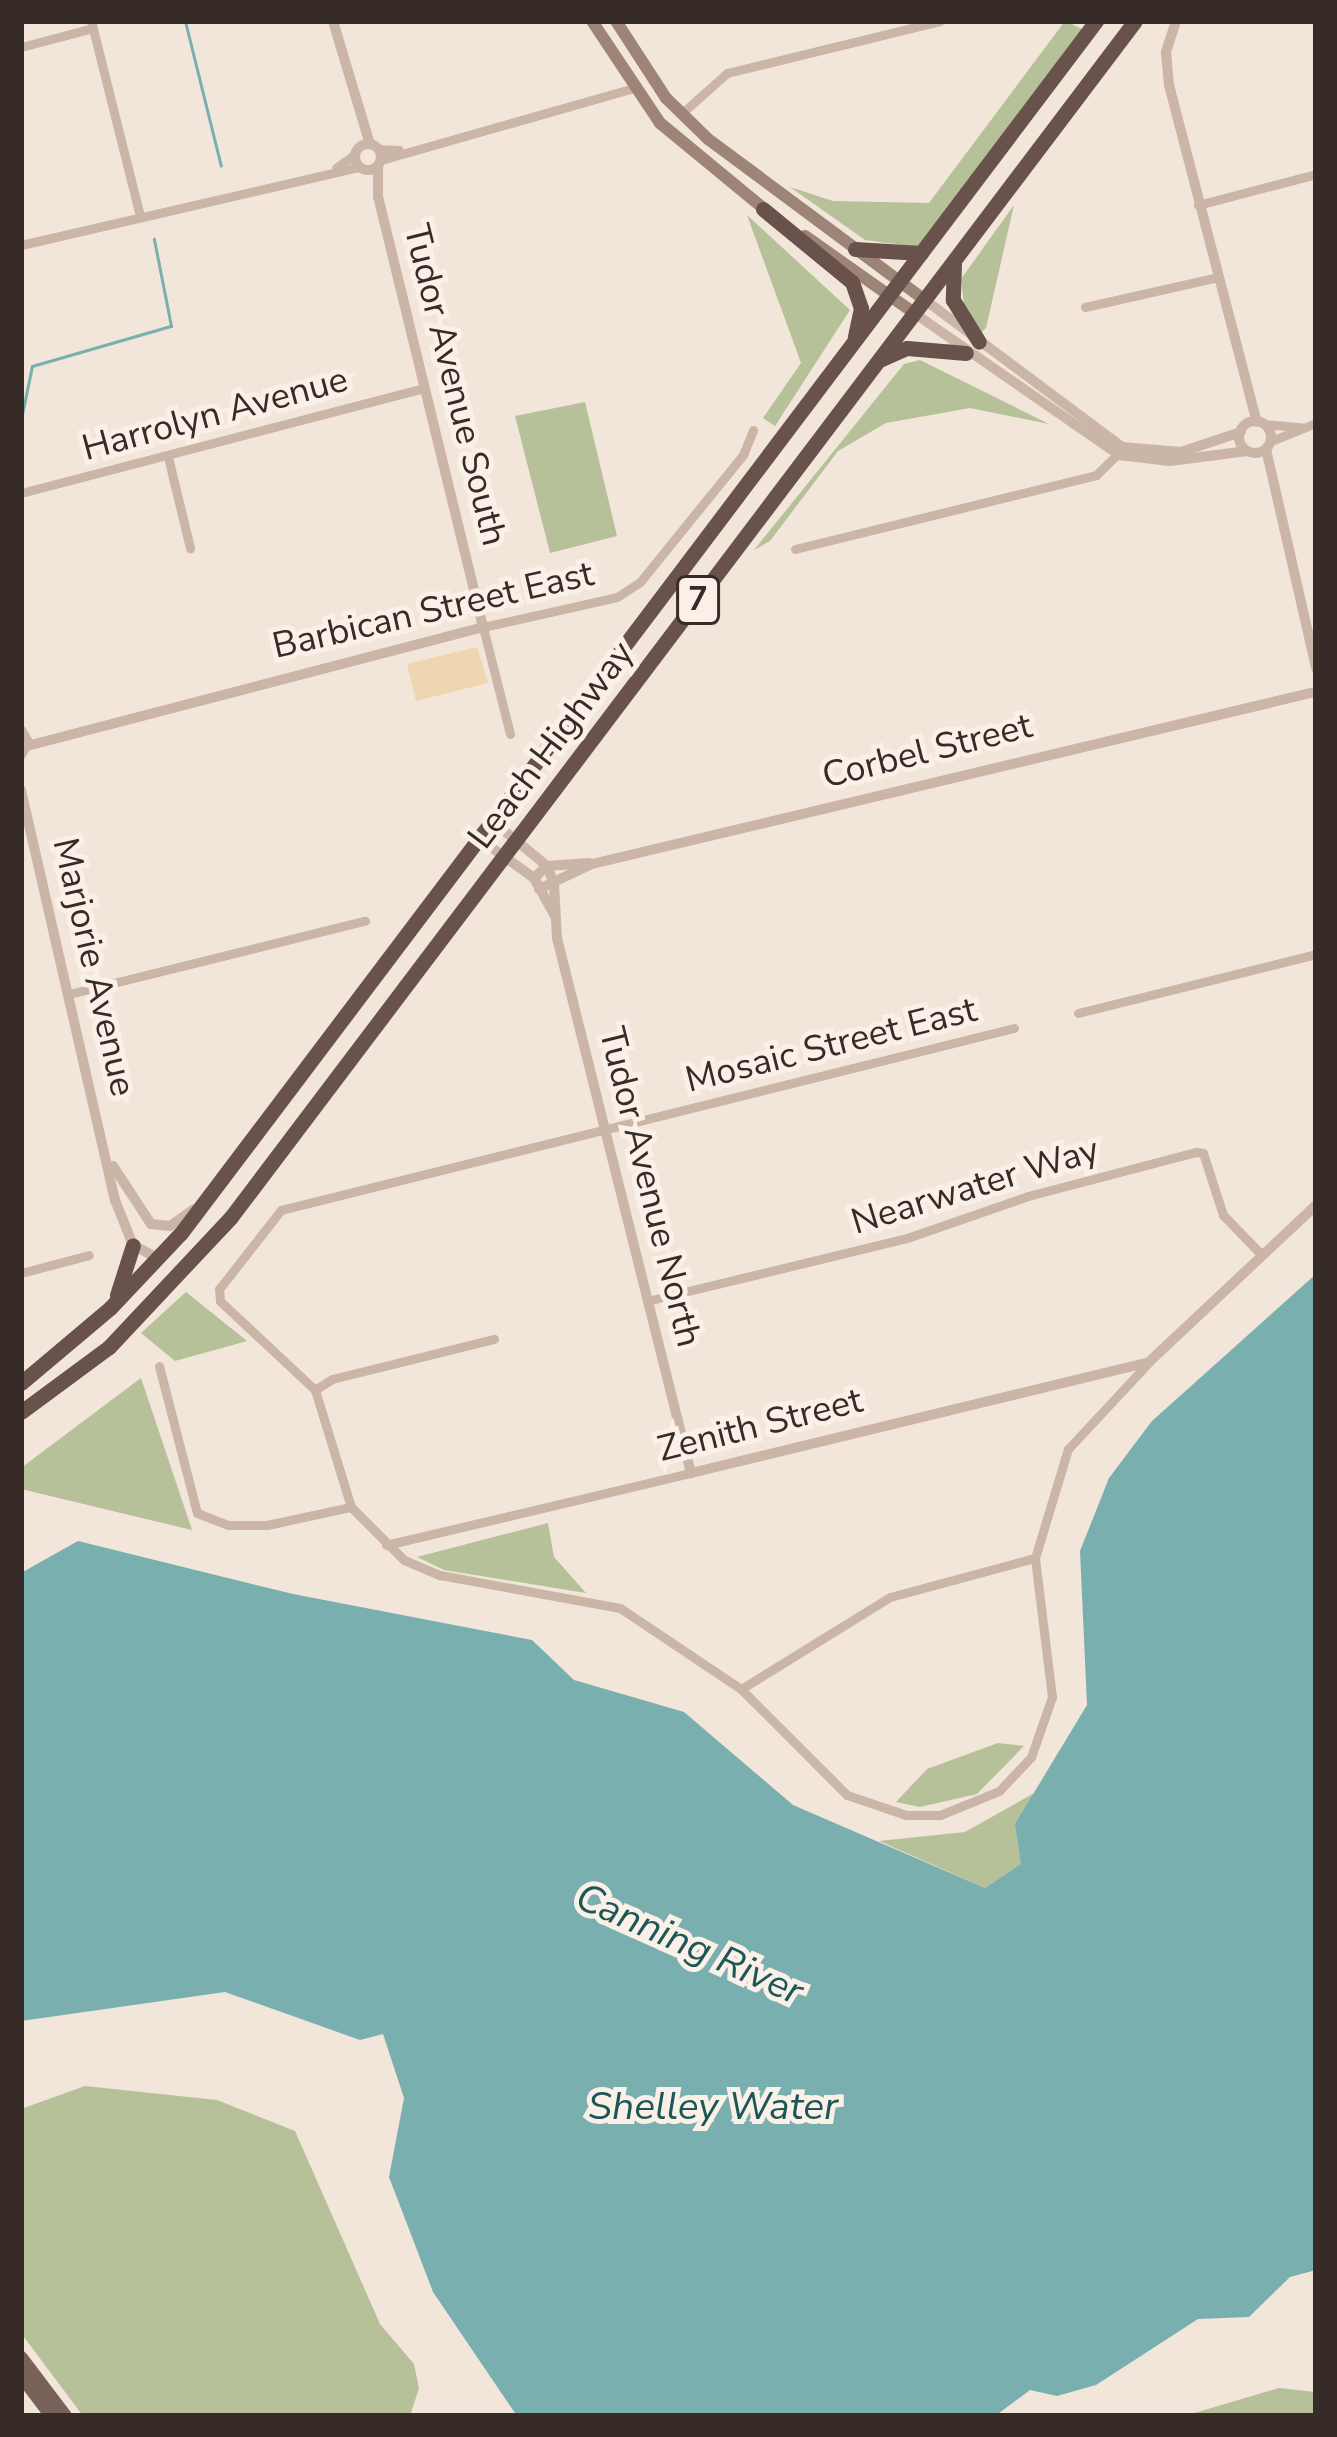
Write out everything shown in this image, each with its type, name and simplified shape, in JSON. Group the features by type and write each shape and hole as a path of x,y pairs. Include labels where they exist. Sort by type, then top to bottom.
{"highway":[{"name":"Leach Highway","path":"21,1383 110,1308 159,1259 1096,21"},
{"name":"Leach Highway","path":"21,1412 109,1347 205,1249 1135,21"},
{"path":"763,208 852,282 861,308 854,340"},
{"path":"855,249 921,253"},
{"path":"880,359 912,347 972,348 953,300 955,261"},
{"path":"110,1308 133,1245"},
{"path":"159,1259 178,1262 205,1249"}],"main road":[{"path":"592,21 633,88 681,143 763,208 919,306"},
{"path":"616,21 681,114 763,186 855,249 894,288"},
{"path":"21,2358 65,2416"},
{"path":"21,2375 52,2416"}],"street":[{"name":"Tudor Avenue South","path":"333,21 510,734"},
{"path":"681,114 727,73 940,21"},
{"path":"1176,21 1166,65 1312,678"},
{"path":"21,47 92,25 140,216"},
{"path":"21,245 336,168 633,88"},
{"path":"1198,205 1316,174"},
{"path":"1085,308 1217,277"},
{"path":"919,306 1121,451 1170,461 1259,448 1316,423"},
{"name":"Harrolyn Avenue","path":"21,493 424,388"},
{"path":"1252,426 1259,448"},
{"path":"795,549 1096,475 1121,451 1180,452 1252,426 1301,427"},
{"name":"Barbican Street East","path":"23,752 52,734 617,597 640,582 743,455 753,430"},
{"path":"168,457 190,548"},
{"name":"Corbel Street","path":"547,866 592,864 1275,696 1312,678"},
{"path":"21,770 22,730"},
{"name":"Barbican Street East","path":"22,730 52,734"},
{"name":"Marjorie Avenue","path":"21,790 133,1245"},
{"name":"Tudor Avenue North","path":"491,820 547,866 554,884 555,916 604,1128 691,1473"},
{"name":"Tudor Avenue North","path":"478,838 537,884 555,916"},
{"name":"Corbel Street","path":"537,884 554,884 592,864"},
{"path":"537,884 547,866"},
{"path":"69,994 365,922"},
{"path":"1078,1013 1316,954"},
{"name":"Mosaic Street East","path":"315,1390 220,1301 219,1289 281,1210 1014,1028"},
{"name":"Nearwater Way","path":"647,1301 908,1238 1028,1196 1196,1152 1203,1153 1223,1215 1260,1253"},
{"name":"Marjorie Avenue","path":"108,1158 151,1224 170,1226 203,1203"},
{"path":"494,1339 332,1379 315,1390 351,1507 386,1545 440,1575 620,1608 741,1689 847,1795 919,1816 984,1798 1020,1771 1048,1721 1051,1672 1035,1558 1068,1449 1149,1362 1316,1204"},
{"path":"133,1245 159,1259"},
{"path":"21,1273 89,1255"},
{"name":"Zenith Street","path":"386,1545 1149,1362"},
{"path":"159,1366 197,1513 228,1525 267,1525 351,1507"},
{"path":"741,1689 890,1597 1035,1558"}],"green space":[{"path":"1065,21 1082,29 917,247 865,240 790,187 833,201 929,203"},
{"path":"1014,205 981,333 965,314 961,279"},
{"path":"747,215 850,310 775,426 763,418 801,363"},
{"path":"920,360 1049,424 970,408 886,423 838,451 770,541 754,550 904,364"},
{"path":"585,402 617,536 550,553 515,416"},
{"path":"186,1292 247,1341 175,1361 141,1333"},
{"path":"141,1378 192,1530 21,1489 21,1468"},
{"path":"548,1523 554,1557 586,1593 444,1570 417,1557"},
{"path":"998,1743 1024,1746 977,1794 920,1807 896,1802 927,1769"},
{"path":"1038,1791 1017,1839 1022,1864 985,1888 879,1841 965,1832"},
{"path":"85,2086 217,2100 295,2131 380,2324 414,2364 419,2388 410,2416 83,2416 21,2333 21,2109"},
{"path":"1279,2388 1316,2392 1316,2416 1184,2416"}],"sand":[{"path":"477,647 488,683 416,701 407,664"}],"water":[{"name":"Shelley Water","path":"1316,1274 1316,2270 1290,2277 1249,2317 1198,2319 1096,2385 1057,2396 1030,2390 995,2416 517,2416 433,2292 389,2177 404,2098 383,2034 360,2040 225,1992 21,2021 21,1573 78,1541 293,1594 532,1640 574,1680 684,1712 793,1805 985,1888 1021,1864 1015,1824 1087,1705 1080,1551 1109,1478 1152,1421"}],"waterway":[{"path":"185,21 221,166"},
{"path":"21,419 32,366 171,326 154,239"}],"water label":[{"name":"Canning River","path":"689,1945"}]}
